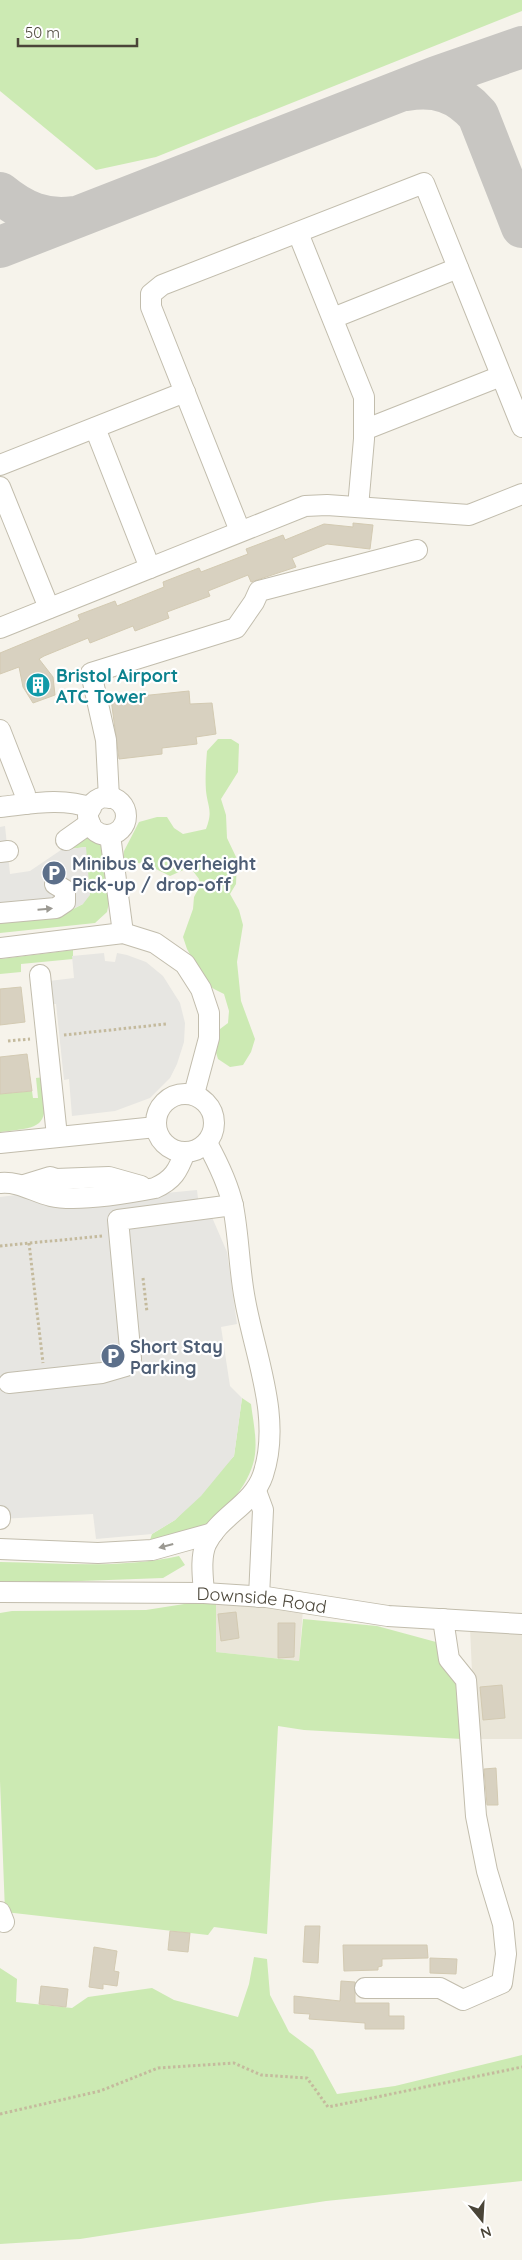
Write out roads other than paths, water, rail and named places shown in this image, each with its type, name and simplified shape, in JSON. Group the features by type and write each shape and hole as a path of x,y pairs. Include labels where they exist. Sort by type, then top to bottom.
{"street":[{"path":"240,531 151,307 151,294 162,286 424,183 522,427"},
{"path":"298,233 364,397 364,430 358,507"},
{"path":"333,318 458,268"},
{"path":"364,430 501,376"},
{"path":"0,465 185,392"},
{"path":"95,428 150,568"},
{"path":"0,487 48,608"},
{"path":"0,628 305,506 320,504 469,514 522,494"},
{"path":"108,798 106,740 91,672 236,628 254,602 259,591 417,550"},
{"path":"0,730 25,794 26,804"},
{"path":"0,807 26,804 78,803 90,816 98,833 110,835 116,833 124,824 126,812 120,802 108,798 98,800 90,816 66,840"},
{"path":"110,835 123,933"},
{"path":"0,913 56,908 65,902 65,890 55,884"},
{"path":"0,948 123,933 155,943 185,964 202,989 209,1013 209,1038 194,1094"},
{"path":"40,975 57,1136"},
{"path":"177,1094 194,1094 202,1098 213,1111 215,1128 207,1143 200,1148 185,1152 169,1148 163,1142 156,1127 158,1110 177,1094"},
{"path":"0,1143 156,1127"},
{"path":"204,1593 203,1562 206,1545 213,1533 256,1490 268,1459 270,1439 268,1408 244,1297 233,1205 222,1171 207,1143"},
{"path":"38,1185 52,1196 75,1197 155,1188 167,1183 177,1174 185,1152"},
{"path":"0,1183 38,1185 56,1179 109,1177 155,1188"},
{"path":"9,1383 116,1370 126,1366 131,1359 118,1220 233,1205"},
{"path":"256,1490 263,1510 259,1597"},
{"path":"0,1550 98,1552 152,1550 213,1533"},
{"name":"Downside Road","path":"0,1592 204,1593 259,1597 388,1616 522,1624"},
{"path":"365,1988 440,1988 463,2000 502,1983 506,1954 503,1924 487,1871 476,1816 466,1680 448,1659 443,1619"}],"place":[{"name":"Bristol Airport ATC Tower","path":"38,685"},
{"name":"Minibus & Overheight Pick-up / drop-off","path":"54,873"},
{"name":"Short Stay Parking","path":"113,1356"}]}
